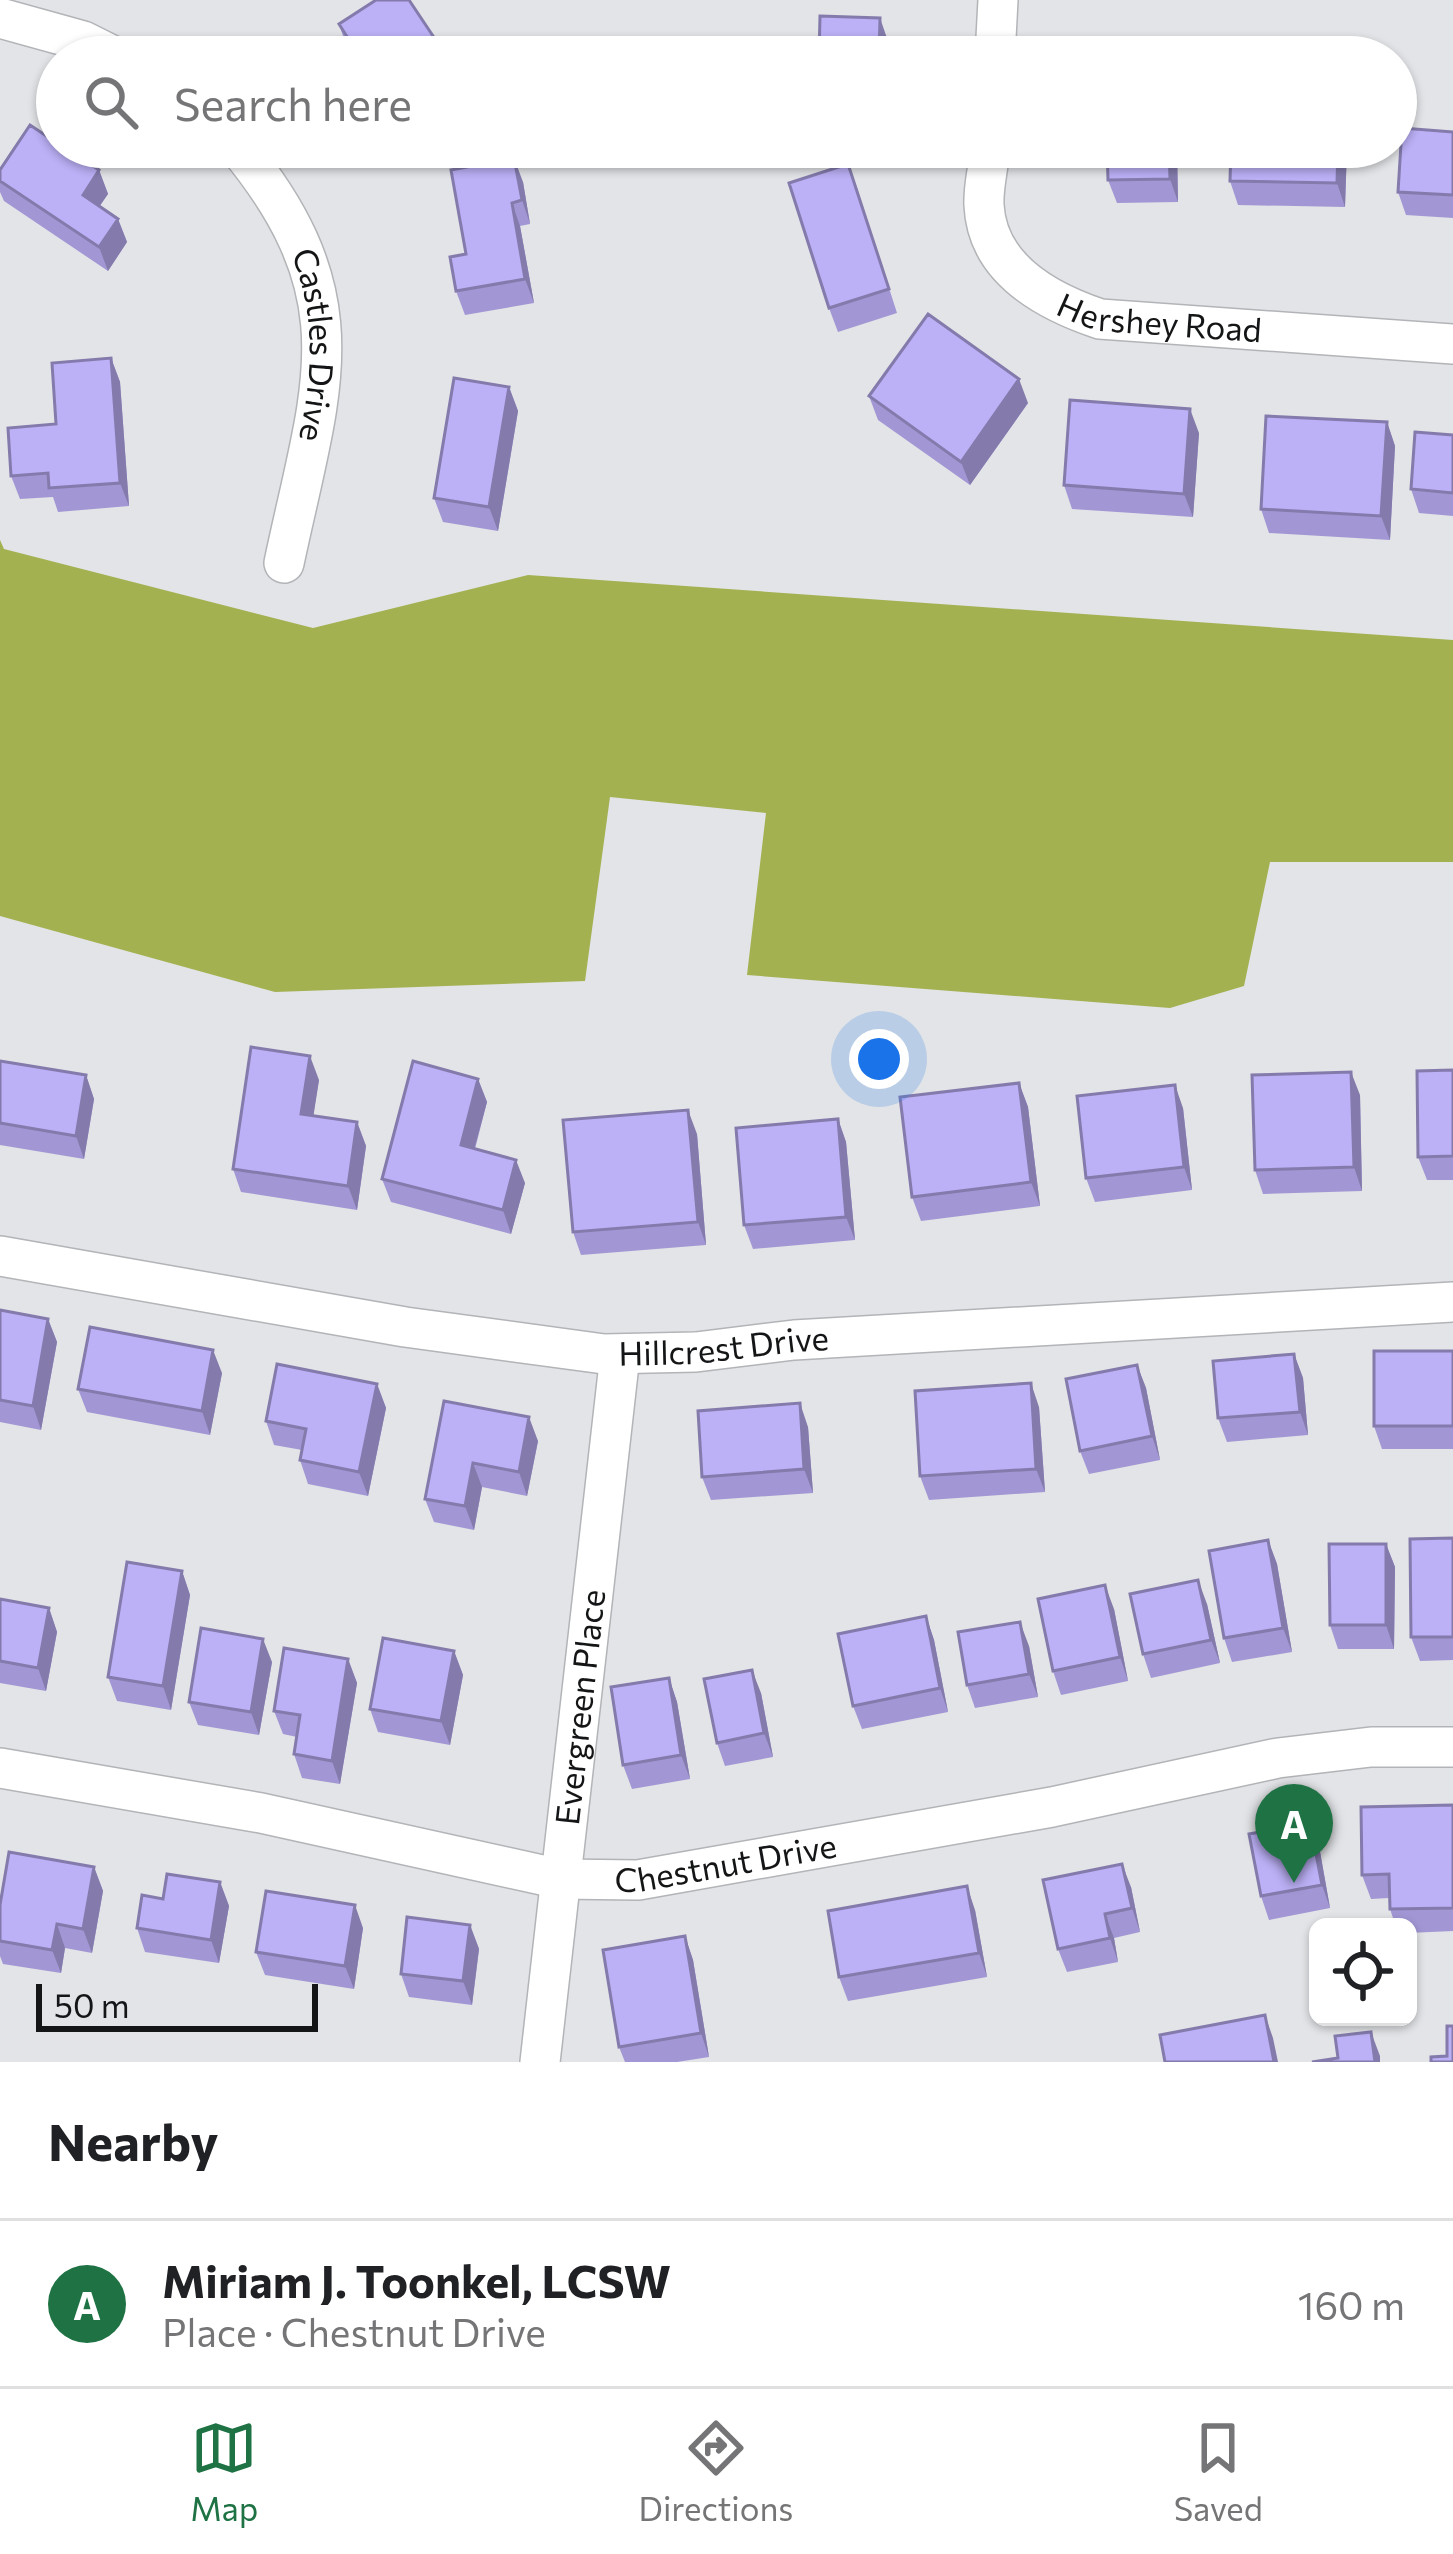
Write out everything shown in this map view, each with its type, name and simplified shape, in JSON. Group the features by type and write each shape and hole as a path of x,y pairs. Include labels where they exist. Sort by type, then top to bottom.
{"street":[{"path":"996,36 998,0"},
{"path":"0,18 68,36"},
{"name":"Castles Drive","path":"255,168 299,237 317,286 324,337 320,387 284,563"},
{"name":"Hershey Road","path":"988,168 984,205 990,235 1006,263 1031,288 1063,307 1100,319 1453,344"},
{"name":"Hillcrest Drive","path":"0,1256 406,1327 620,1354 1453,1302"},
{"name":"Evergreen Place","path":"540,2062 620,1354"},
{"name":"Chestnut Drive","path":"0,1768 261,1814 560,1879 638,1880 1052,1807 1278,1758 1372,1747 1453,1747"}],"green space":[{"path":"0,540 4,549 313,628 528,575 1453,640 1453,862 1270,862 1244,986 1170,1008 747,975 766,813 610,797 585,981 275,992 0,916"}],"building":[{"path":"376,0 409,0 433,36 347,36 339,24"},
{"path":"820,16 880,18 880,36 820,36"},
{"path":"30,125 36,129 36,168 96,168 99,170 83,195 118,219 99,247 0,181 0,170"},
{"path":"1417,129 1453,132 1453,195 1398,192 1400,168 1417,168"},
{"path":"516,168 522,200 512,203 525,279 456,291 450,257 466,254 451,170"},
{"path":"849,168 889,289 829,308 789,183"},
{"path":"1108,168 1170,168 1170,179 1108,180"},
{"path":"1230,168 1337,168 1337,183 1230,181"},
{"path":"928,314 1019,379 961,462 869,396"},
{"path":"111,358 120,483 49,488 48,473 11,476 8,428 56,424 52,363"},
{"path":"454,378 509,387 489,507 434,498"},
{"path":"1070,400 1190,409 1184,494 1064,485"},
{"path":"1266,416 1387,422 1381,516 1261,509"},
{"path":"1415,432 1453,435 1453,493 1411,489"},
{"path":"251,1047 310,1056 301,1114 357,1122 348,1186 233,1169"},
{"path":"0,1061 86,1075 76,1136 0,1123"},
{"path":"413,1061 478,1079 461,1145 516,1160 503,1210 382,1179"},
{"path":"1453,1070 1453,1156 1418,1157 1417,1071"},
{"path":"1351,1072 1354,1167 1255,1170 1252,1075"},
{"path":"1019,1083 1031,1182 912,1197 900,1097"},
{"path":"1175,1085 1184,1167 1086,1178 1077,1096"},
{"path":"688,1110 698,1222 573,1232 563,1120"},
{"path":"838,1119 846,1217 744,1225 736,1128"},
{"path":"0,1310 48,1319 33,1406 0,1400"},
{"path":"90,1327 213,1350 202,1411 78,1389"},
{"path":"1374,1351 1453,1351 1453,1426 1374,1426"},
{"path":"1294,1354 1300,1412 1218,1418 1213,1361"},
{"path":"277,1364 377,1384 359,1472 300,1460 306,1429 266,1421"},
{"path":"1137,1365 1152,1436 1080,1451 1066,1379"},
{"path":"1031,1383 1036,1469 920,1476 915,1391"},
{"path":"444,1401 529,1417 519,1472 473,1463 465,1506 425,1499"},
{"path":"800,1403 804,1469 702,1477 698,1411"},
{"path":"1453,1538 1453,1637 1411,1637 1410,1539"},
{"path":"1268,1540 1283,1628 1224,1638 1209,1551"},
{"path":"1329,1544 1386,1544 1386,1625 1330,1625"},
{"path":"127,1562 182,1571 163,1686 108,1677"},
{"path":"1198,1580 1211,1640 1143,1654 1130,1594"},
{"path":"1105,1585 1120,1657 1053,1671 1038,1599"},
{"path":"0,1599 49,1608 38,1668 0,1661"},
{"path":"926,1616 940,1688 853,1706 838,1634"},
{"path":"1020,1622 1029,1674 967,1685 958,1632"},
{"path":"201,1628 263,1639 251,1712 189,1702"},
{"path":"383,1638 454,1651 441,1721 370,1709"},
{"path":"284,1648 348,1659 332,1761 294,1754 300,1715 274,1711"},
{"path":"752,1670 764,1733 717,1743 704,1679"},
{"path":"669,1678 681,1755 623,1765 611,1687"},
{"path":"1453,1805 1453,1908 1390,1909 1389,1874 1362,1875 1361,1807"},
{"path":"1310,1823 1322,1885 1261,1896 1249,1834"},
{"path":"9,1852 94,1867 83,1929 57,1924 52,1950 0,1941 0,1905"},
{"path":"1122,1864 1132,1908 1105,1914 1110,1938 1058,1949 1043,1880"},
{"path":"167,1874 220,1882 211,1940 137,1928 142,1895 163,1899"},
{"path":"967,1886 979,1953 839,1977 828,1911"},
{"path":"266,1891 355,1905 345,1966 256,1952"},
{"path":"407,1917 470,1925 463,1981 401,1974"},
{"path":"685,1936 701,2033 619,2047 603,1950"},
{"path":"1265,2015 1274,2062 1165,2062 1160,2035"},
{"path":"1447,2026 1453,2026 1453,2062 1431,2062 1431,2057 1447,2056"},
{"path":"1371,2032 1375,2062 1312,2062 1338,2058 1335,2036"}],"place":[{"name":"Miriam J. Toonkel, LCSW","path":"1294,1883"}]}
